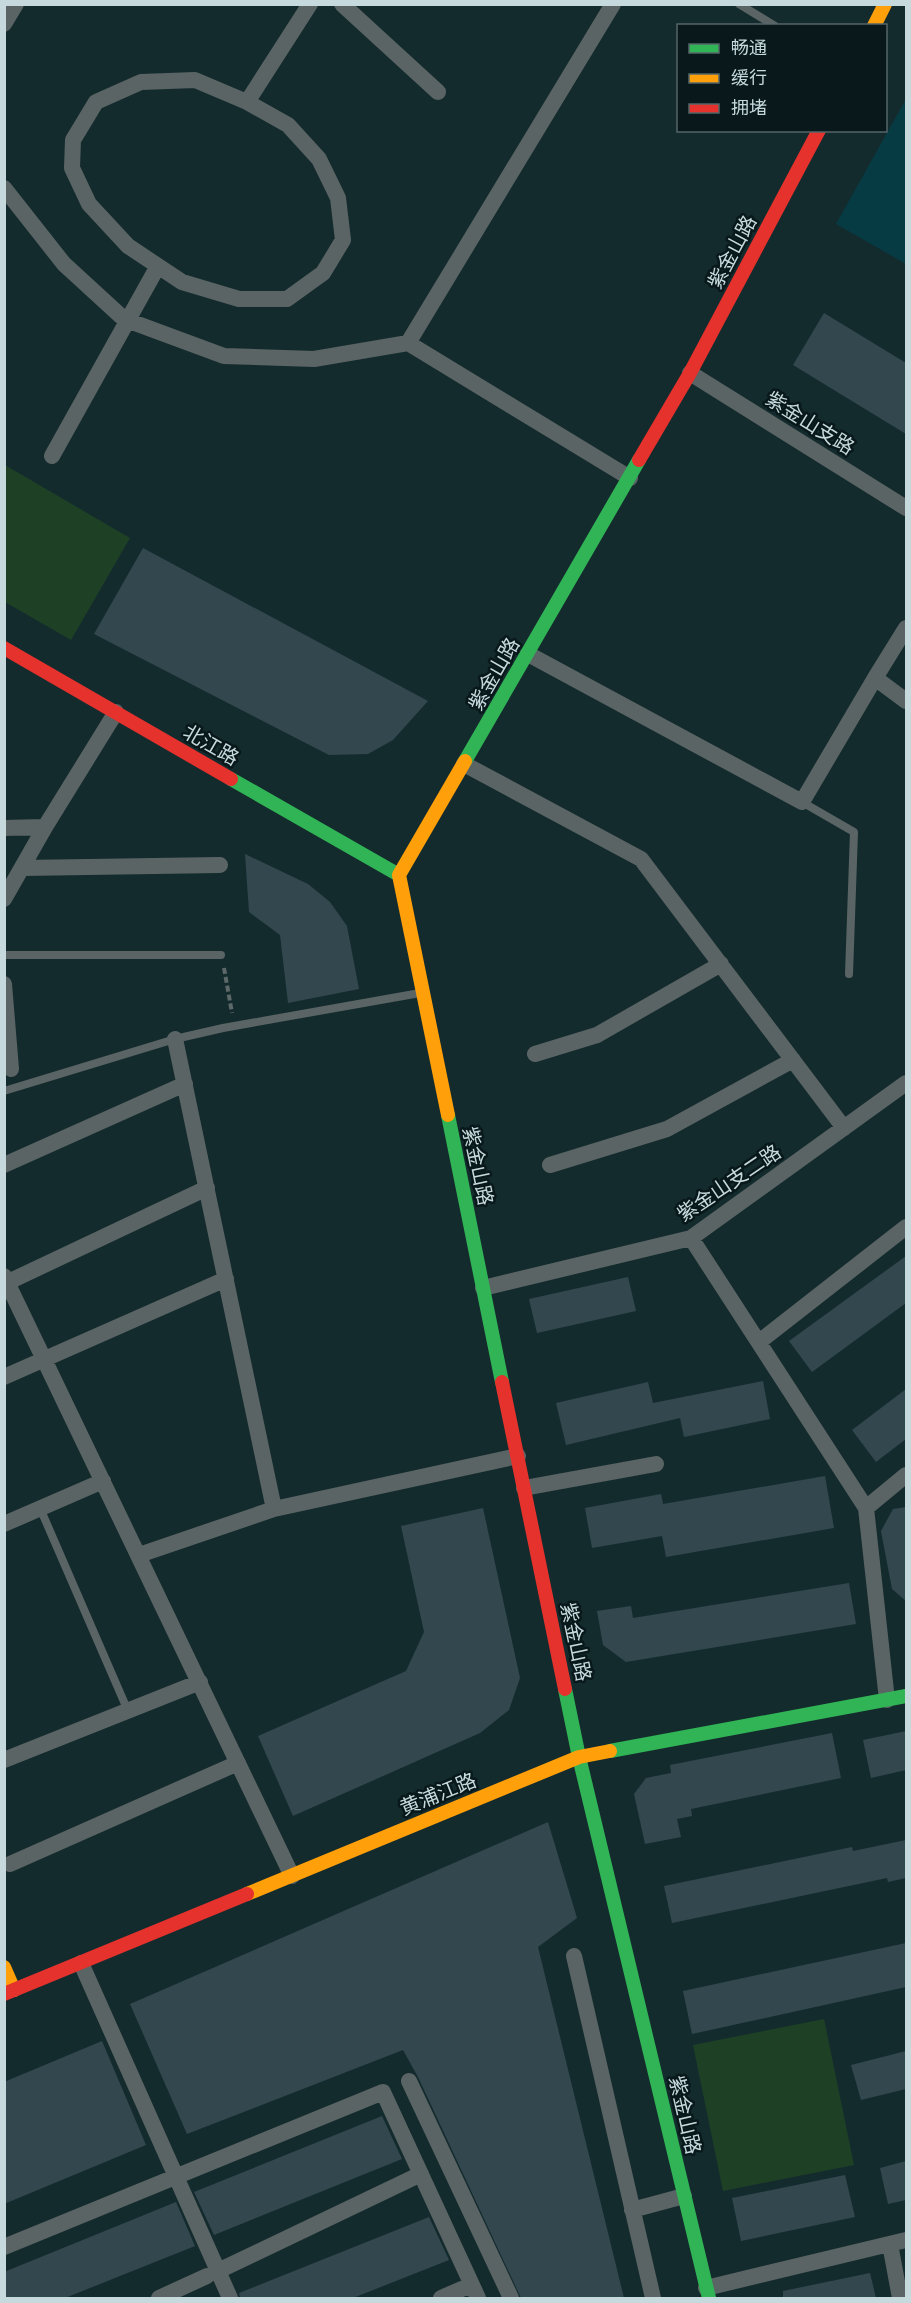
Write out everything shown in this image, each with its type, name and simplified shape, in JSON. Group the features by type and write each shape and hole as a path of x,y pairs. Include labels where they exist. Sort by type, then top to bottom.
{"street":[{"path":"4,24 16,4"},
{"path":"247,102 310,4"},
{"path":"342,4 438,92"},
{"path":"408,343 613,4"},
{"path":"875,24 885,4"},
{"path":"195,80 247,102 288,125 319,159 339,198 343,240 323,273 287,299 239,299 182,282 128,246 89,204 72,168 73,140 96,102 141,82 195,80"},
{"name":"紫金山路","path":"707,2293 579,1757 399,875 690,373 818,132"},
{"path":"4,188 64,264 124,319 224,356 314,359 408,343 630,478"},
{"path":"52,456 158,266"},
{"name":"紫金山支路","path":"690,373 906,508"},
{"path":"528,654 802,802 906,628"},
{"name":"北江路","path":"4,648 399,875"},
{"path":"876,678 906,701"},
{"path":"4,899 45,827 116,712"},
{"path":"464,764 641,859 844,1128"},
{"path":"4,828 45,827"},
{"path":"22,868 220,865"},
{"path":"536,1054 597,1035 721,964"},
{"path":"4,984 11,1069"},
{"path":"175,1039 274,1509"},
{"path":"550,1165 668,1129 793,1060"},
{"name":"紫金山支二路","path":"483,1288 692,1238 906,1083"},
{"path":"4,1165 185,1084"},
{"path":"207,1188 6,1281 292,1876"},
{"path":"759,1342 906,1227"},
{"path":"692,1238 866,1508 888,1700"},
{"path":"4,1377 226,1279"},
{"path":"139,1555 274,1509 518,1456"},
{"path":"524,1488 656,1464"},
{"path":"866,1508 906,1475"},
{"path":"4,1524 104,1481"},
{"path":"4,1760 200,1682"},
{"name":"黄浦江路","path":"10,1992 579,1757 906,1696"},
{"path":"10,1864 238,1763"},
{"path":"574,1956 653,2298"},
{"path":"81,1963 213,2273 230,2298"},
{"path":"4,1967 10,1992"},
{"path":"409,2081 511,2298"},
{"path":"4,2247 383,2092 475,2292 441,2298"},
{"path":"159,2298 421,2174"},
{"path":"632,2210 684,2196"},
{"path":"707,2293 906,2240"},
{"path":"890,2244 900,2298"}],"lane":[{"path":"739,4 772,24"},
{"path":"802,802 854,832 849,974"},
{"path":"4,955 221,955"},
{"path":"4,1091 175,1039 234,1026 423,993"},
{"path":"40,1508 128,1711"}],"path":[{"path":"221,955 234,1026"}],"shaded area":[{"path":"906,99 906,264 836,224"}],"green space":[{"path":"5,465 130,538 71,640 5,602"},
{"path":"824,2019 854,2165 723,2191 693,2045"}],"building":[{"path":"824,313 906,363 906,434 793,365"},
{"path":"143,548 428,701 393,740 368,754 329,755 94,634"},
{"path":"245,854 308,884 330,902 347,926 359,989 288,1003 280,935 249,912"},
{"path":"906,1256 906,1303 812,1372 789,1341"},
{"path":"628,1277 636,1311 537,1333 529,1299"},
{"path":"763,1381 770,1419 684,1437 680,1418 566,1445 556,1403 648,1382 653,1403"},
{"path":"906,1389 906,1439 876,1462 852,1430"},
{"path":"825,1476 834,1528 666,1557 662,1536 592,1548 585,1508 661,1494 663,1504"},
{"path":"906,1507 906,1601 892,1589 881,1531 893,1509"},
{"path":"483,1508 520,1678 509,1710 480,1733 293,1816 258,1736 406,1671 424,1632 401,1526"},
{"path":"849,1583 856,1624 626,1662 603,1645 597,1611 631,1606 633,1618"},
{"path":"906,1731 906,1770 871,1778 863,1740"},
{"path":"832,1733 841,1778 691,1809 692,1816 677,1819 681,1837 645,1844 634,1794 646,1778 671,1773 670,1765"},
{"path":"548,1822 577,1918 538,1947 624,2298 521,2298 418,2077 403,2050 187,2134 130,2004"},
{"path":"906,1840 906,1878 888,1882 887,1878 672,1923 664,1886 852,1847 853,1851"},
{"path":"906,1943 906,1987 692,2034 683,1991"},
{"path":"102,2041 146,2145 4,2204 4,2082"},
{"path":"906,2051 906,2089 861,2100 851,2065"},
{"path":"382,2116 402,2159 214,2235 194,2192"},
{"path":"906,2161 906,2200 888,2204 880,2168"},
{"path":"845,2175 855,2217 741,2241 732,2198"},
{"path":"176,2202 195,2246 65,2298 4,2298 4,2272"},
{"path":"429,2217 449,2260 353,2298 240,2298 239,2293"},
{"path":"870,2273 876,2298 783,2298 783,2291"}],"traffic: fast":[{"path":"465,761 639,460"},
{"path":"231,779 399,875"},
{"path":"448,1115 502,1382"},
{"path":"565,1689 579,1757 709,2298"},
{"path":"610,1751 906,1696"}],"traffic: slow":[{"path":"875,24 885,4"},
{"path":"448,1115 399,875 465,761"},
{"path":"247,1894 579,1757 610,1751"},
{"path":"4,1967 14,1990"}],"traffic: jam":[{"path":"639,460 690,373 818,132"},
{"path":"4,648 231,779"},
{"path":"502,1382 565,1689"},
{"path":"4,1994 247,1894"}]}
